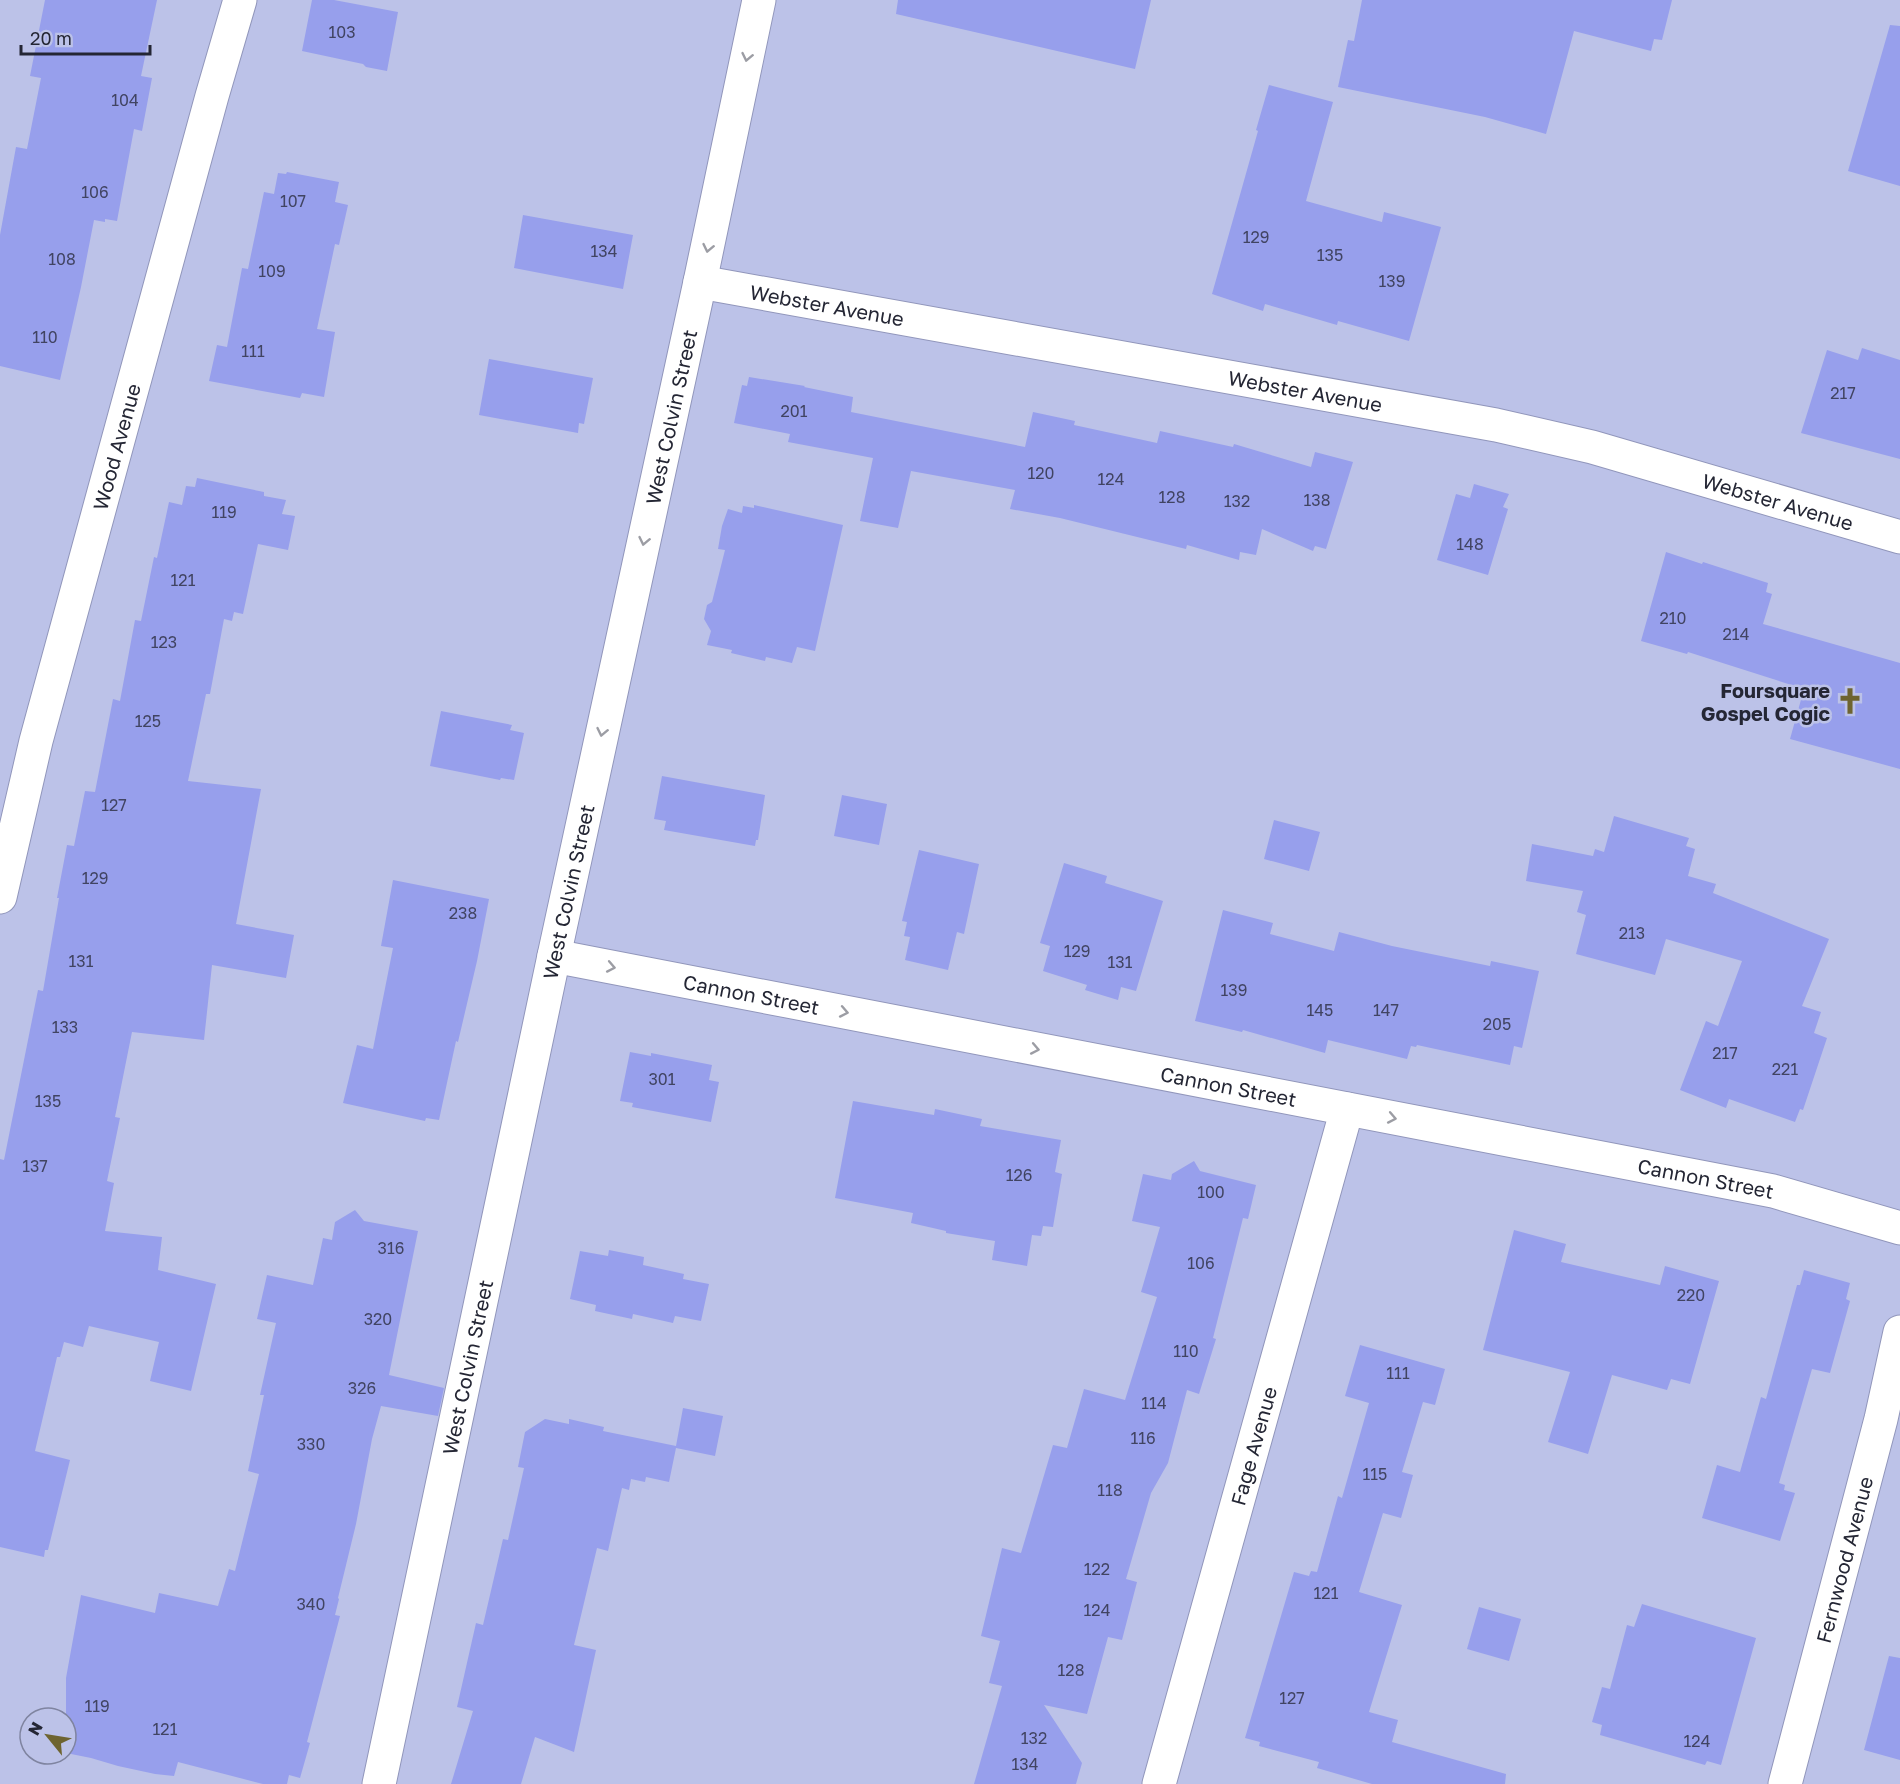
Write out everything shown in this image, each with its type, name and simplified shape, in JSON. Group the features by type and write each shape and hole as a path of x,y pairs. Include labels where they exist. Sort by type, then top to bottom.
{"street":[{"name":"Wood Avenue","path":"0,897 36,741 240,0"},
{"name":"West Colvin Street","path":"379,1784 759,0"},
{"name":"Webster Avenue","path":"700,282 1506,428 1592,447 1900,537"},
{"name":"Cannon Street","path":"554,956 1773,1191 1900,1228"},
{"name":"Fage Avenue","path":"1159,1784 1347,1109"},
{"name":"Fernwood Avenue","path":"1785,1784 1881,1419 1900,1332"}],"building":[{"path":"45,0 157,0 141,76 152,78 142,131 134,129 117,221 94,220 60,380 0,366 0,235 16,147 27,149 41,78 30,76"},
{"path":"312,0 334,0 398,12 387,71 302,51"},
{"path":"898,0 1151,0 1135,69 896,14"},
{"path":"1362,0 1672,0 1662,40 1654,39 1651,51 1574,31 1546,134 1485,117 1338,87 1348,40 1354,41"},
{"path":"1890,25 1900,26 1900,186 1848,171"},
{"path":"1269,85 1333,102 1306,201 1382,222 1384,212 1441,227 1409,341 1338,321 1337,325 1265,304 1263,311 1212,294"},
{"path":"287,172 339,182 335,202 348,205 339,245 335,244 317,329 335,332 324,397 302,393 300,398 209,381 217,345 227,347 242,268 248,269 264,192 274,194 278,173 286,174"},
{"path":"523,215 633,235 623,289 514,268"},
{"path":"1862,348 1900,360 1900,459 1801,433 1827,350 1858,360"},
{"path":"489,359 593,378 584,424 579,423 578,433 479,415"},
{"path":"749,377 853,397 851,412 1025,447 1033,412 1075,421 1074,425 1157,443 1160,431 1233,447 1234,444 1311,467 1315,452 1353,462 1326,549 1315,546 1313,551 1262,529 1256,555 1240,552 1239,560 1187,545 1186,549 1060,518 1010,509 1015,490 911,471 898,528 860,521 873,458 788,442 790,434 734,423 742,385 747,386"},
{"path":"197,478 264,492 264,496 286,500 282,514 295,516 288,550 258,544 243,614 234,612 232,621 224,619 210,694 206,694 188,781 261,789 236,924 294,935 286,978 212,965 204,1040 132,1032 115,1117 120,1118 107,1181 114,1183 105,1231 162,1237 158,1270 216,1284 191,1391 150,1381 159,1342 89,1326 83,1347 64,1342 60,1357 57,1357 35,1451 70,1460 48,1550 45,1550 44,1557 0,1547 0,1159 4,1160 38,990 43,991 67,845 74,846 85,791 95,792 113,699 120,701 135,620 141,621 154,557 157,558 169,502 182,505 186,486 195,487"},
{"path":"1474,484 1509,494 1503,507 1508,509 1488,575 1437,560 1456,494 1470,498"},
{"path":"754,505 843,525 815,651 797,647 792,663 766,657 765,661 731,653 732,650 707,645 711,631 704,619 707,605 712,602 725,550 718,549 722,526 728,509 742,513 743,506 754,508"},
{"path":"1666,552 1768,583 1766,592 1772,594 1763,624 1900,663 1900,769 1790,739 1804,689 1688,652 1687,654 1641,641"},
{"path":"441,711 512,725 510,730 524,733 514,780 501,778 500,780 430,766"},
{"path":"662,776 765,795 755,846 664,830 666,821 654,819"},
{"path":"842,795 887,804 879,845 834,836"},
{"path":"1614,816 1689,838 1686,846 1695,849 1688,876 1716,884 1713,893 1829,939 1802,1006 1821,1012 1814,1033 1827,1038 1803,1110 1800,1109 1795,1122 1729,1099 1726,1108 1680,1090 1706,1021 1718,1026 1742,961 1666,939 1655,975 1576,954 1586,915 1577,912 1583,891 1526,881 1532,844 1593,856 1595,849 1604,852"},
{"path":"1274,820 1320,832 1309,871 1264,859"},
{"path":"919,850 979,864 964,934 957,932 948,970 905,960 910,937 904,936 907,922 902,921"},
{"path":"1064,863 1107,876 1105,883 1163,901 1136,991 1121,987 1118,1000 1085,990 1087,985 1043,971 1050,946 1040,943"},
{"path":"393,880 489,899 477,961 458,1042 456,1041 439,1120 426,1118 425,1121 343,1103 357,1045 373,1049 393,948 381,946"},
{"path":"1223,910 1273,923 1270,934 1334,951 1339,932 1392,946 1490,966 1491,961 1539,971 1522,1048 1514,1046 1510,1065 1417,1045 1416,1047 1411,1046 1407,1059 1328,1040 1325,1053 1243,1030 1242,1032 1195,1021"},
{"path":"630,1052 651,1056 651,1053 712,1065 709,1080 719,1082 711,1122 632,1107 633,1103 620,1101"},
{"path":"853,1101 934,1115 935,1109 982,1119 980,1126 1061,1140 1055,1172 1062,1174 1053,1227 1043,1226 1041,1236 1032,1235 1027,1266 992,1260 995,1241 946,1233 946,1231 911,1223 913,1213 835,1198"},
{"path":"1194,1161 1200,1171 1256,1185 1248,1219 1243,1218 1213,1338 1216,1339 1199,1394 1187,1390 1168,1463 1151,1493 1126,1579 1137,1582 1122,1640 1108,1637 1087,1714 1044,1705 1082,1763 1076,1784 974,1784 1002,1686 989,1683 1000,1641 981,1636 1002,1548 1021,1553 1053,1445 1067,1448 1084,1389 1125,1400 1157,1297 1141,1292 1160,1227 1132,1221 1143,1174 1171,1180 1172,1174"},
{"path":"355,1210 364,1221 418,1231 389,1375 444,1388 438,1416 381,1406 338,1598 335,1615 340,1616 307,1742 310,1743 300,1778 289,1775 287,1784 263,1784 178,1762 174,1776 155,1774 78,1755 78,1706 66,1706 66,1678 81,1595 155,1613 159,1593 218,1606 229,1569 235,1571 259,1474 248,1471 264,1395 260,1395 276,1323 257,1319 267,1275 313,1285 323,1238 332,1240 335,1222"},
{"path":"1514,1230 1566,1244 1561,1262 1660,1285 1665,1266 1719,1281 1690,1384 1671,1379 1667,1390 1612,1375 1588,1454 1548,1442 1570,1372 1483,1350"},
{"path":"609,1250 644,1257 643,1265 684,1274 683,1279 709,1284 701,1321 675,1316 673,1323 633,1314 632,1319 595,1311 596,1305 570,1299 580,1251 608,1256"},
{"path":"1804,1270 1850,1283 1846,1299 1850,1301 1830,1373 1812,1369 1779,1483 1785,1485 1784,1490 1795,1493 1780,1541 1702,1518 1717,1465 1740,1472 1761,1397 1766,1399 1797,1285 1800,1285"},
{"path":"1360,1345 1445,1369 1435,1405 1423,1402 1402,1472 1413,1475 1401,1518 1383,1513 1359,1592 1402,1605 1369,1712 1398,1720 1392,1742 1506,1774 1505,1784 1372,1784 1317,1768 1319,1762 1259,1746 1260,1742 1245,1738 1294,1572 1309,1576 1311,1571 1317,1572 1338,1496 1342,1498 1369,1403 1345,1396"},
{"path":"683,1408 723,1416 715,1456 676,1448 669,1482 646,1477 645,1482 631,1479 629,1490 622,1488 608,1551 597,1548 574,1645 596,1650 574,1752 535,1737 521,1784 451,1784 473,1711 457,1707 476,1623 483,1625 503,1539 508,1540 524,1468 518,1467 525,1432 545,1419 569,1424 569,1419 604,1427 603,1431 676,1446"},
{"path":"1642,1604 1756,1638 1721,1765 1707,1761 1705,1765 1600,1735 1602,1725 1592,1722 1602,1687 1610,1689 1627,1625 1634,1627"},
{"path":"1479,1607 1521,1619 1509,1661 1467,1649"},
{"path":"1889,1656 1900,1658 1900,1760 1864,1750"}],"place":[{"name":"Foursquare Gospel Cogic","path":"1850,701"}]}
